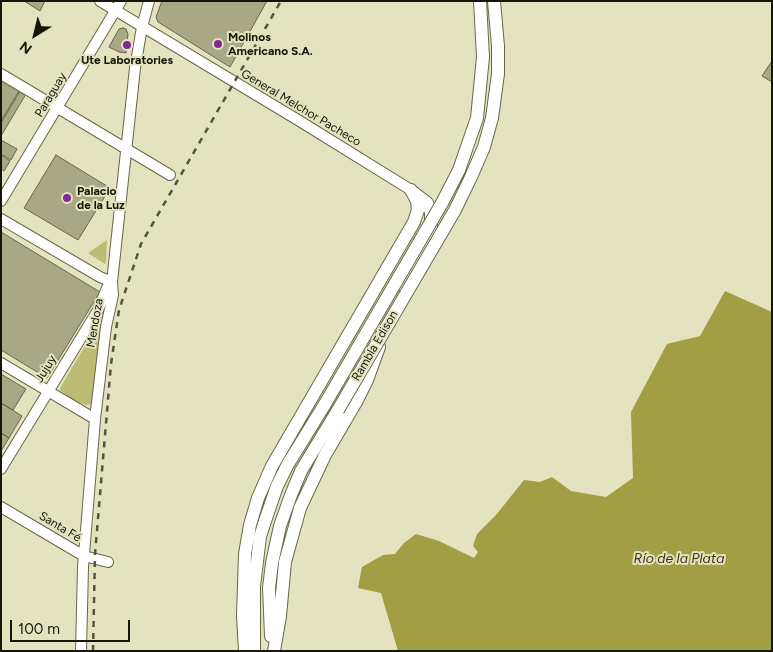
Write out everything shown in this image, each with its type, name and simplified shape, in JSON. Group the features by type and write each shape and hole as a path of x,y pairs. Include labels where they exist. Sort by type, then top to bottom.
{"main road":[{"name":"Rambla Edison","path":"254,651 254,586 260,537 264,521 278,486 288,464 442,203 459,170 477,118 483,57 480,1"},
{"name":"Rambla Edison","path":"273,651 269,588 272,563 280,526 301,471 455,210 472,177 484,147 492,118 498,74 498,46 494,1"},
{"path":"245,651 243,616 245,554 258,498 281,450 414,222 418,210 418,202 411,190"},
{"path":"273,651 280,616 285,562 300,508 325,455 367,380 379,346 431,227 431,212 427,203 411,190"}],"street":[{"name":"General Melchor Pacheco","path":"100,1 411,190"},
{"name":"Paraguay","path":"1,201 121,1"},
{"name":"Mendoza","path":"81,651 84,556 95,418 106,327 113,295 112,282 135,68 142,27 149,1"},
{"path":"1,74 170,175"},
{"path":"1,219 100,277 112,282"},
{"name":"Jujuy","path":"1,469 98,310 107,288 112,282"},
{"path":"1,363 95,418"},
{"name":"Santa Fé","path":"1,507 84,556 108,562"}],"shaded area":[{"path":"107,240 106,263 105,264 88,253"},
{"path":"102,311 104,314 92,404 86,405 77,402 61,391 60,388 88,341 90,331"}],"water":[{"name":"Río de la Plata","path":"725,291 772,312 772,651 398,651 381,593 358,588 362,567 383,555 395,554 404,543 416,534 439,541 474,558 478,552 473,546 477,534 496,515 524,480 540,482 552,477 571,491 606,497 633,478 631,412 667,344 700,336"}],"building":[{"path":"24,1 45,1 40,11"},
{"name":"Molinos Americano S.A.","path":"162,1 267,1 230,67 158,22 156,17"},
{"path":"119,29 126,29 128,34 126,53 109,47"},
{"path":"772,61 772,82 762,76"},
{"path":"1,80 19,91 1,121"},
{"path":"20,91 26,94 1,136 1,123"},
{"path":"1,140 17,149 11,160 1,154"},
{"path":"1,155 10,161 4,171 1,169"},
{"name":"Palacio de la Luz","path":"56,155 110,188 78,240 24,208"},
{"path":"1,232 100,292 47,378 1,350"},
{"path":"1,374 26,389 13,410 1,403"},
{"path":"1,403 22,416 9,438 1,433"},
{"path":"1,433 9,438 1,451"}],"railway":[{"path":"93,651 95,554 111,364 119,310 141,244 281,1"}],"place":[{"name":"Molinos Americano S.A.","path":"218,44"},
{"name":"Ute Laboratories","path":"127,45"},
{"name":"Palacio de la Luz","path":"67,198"}]}
